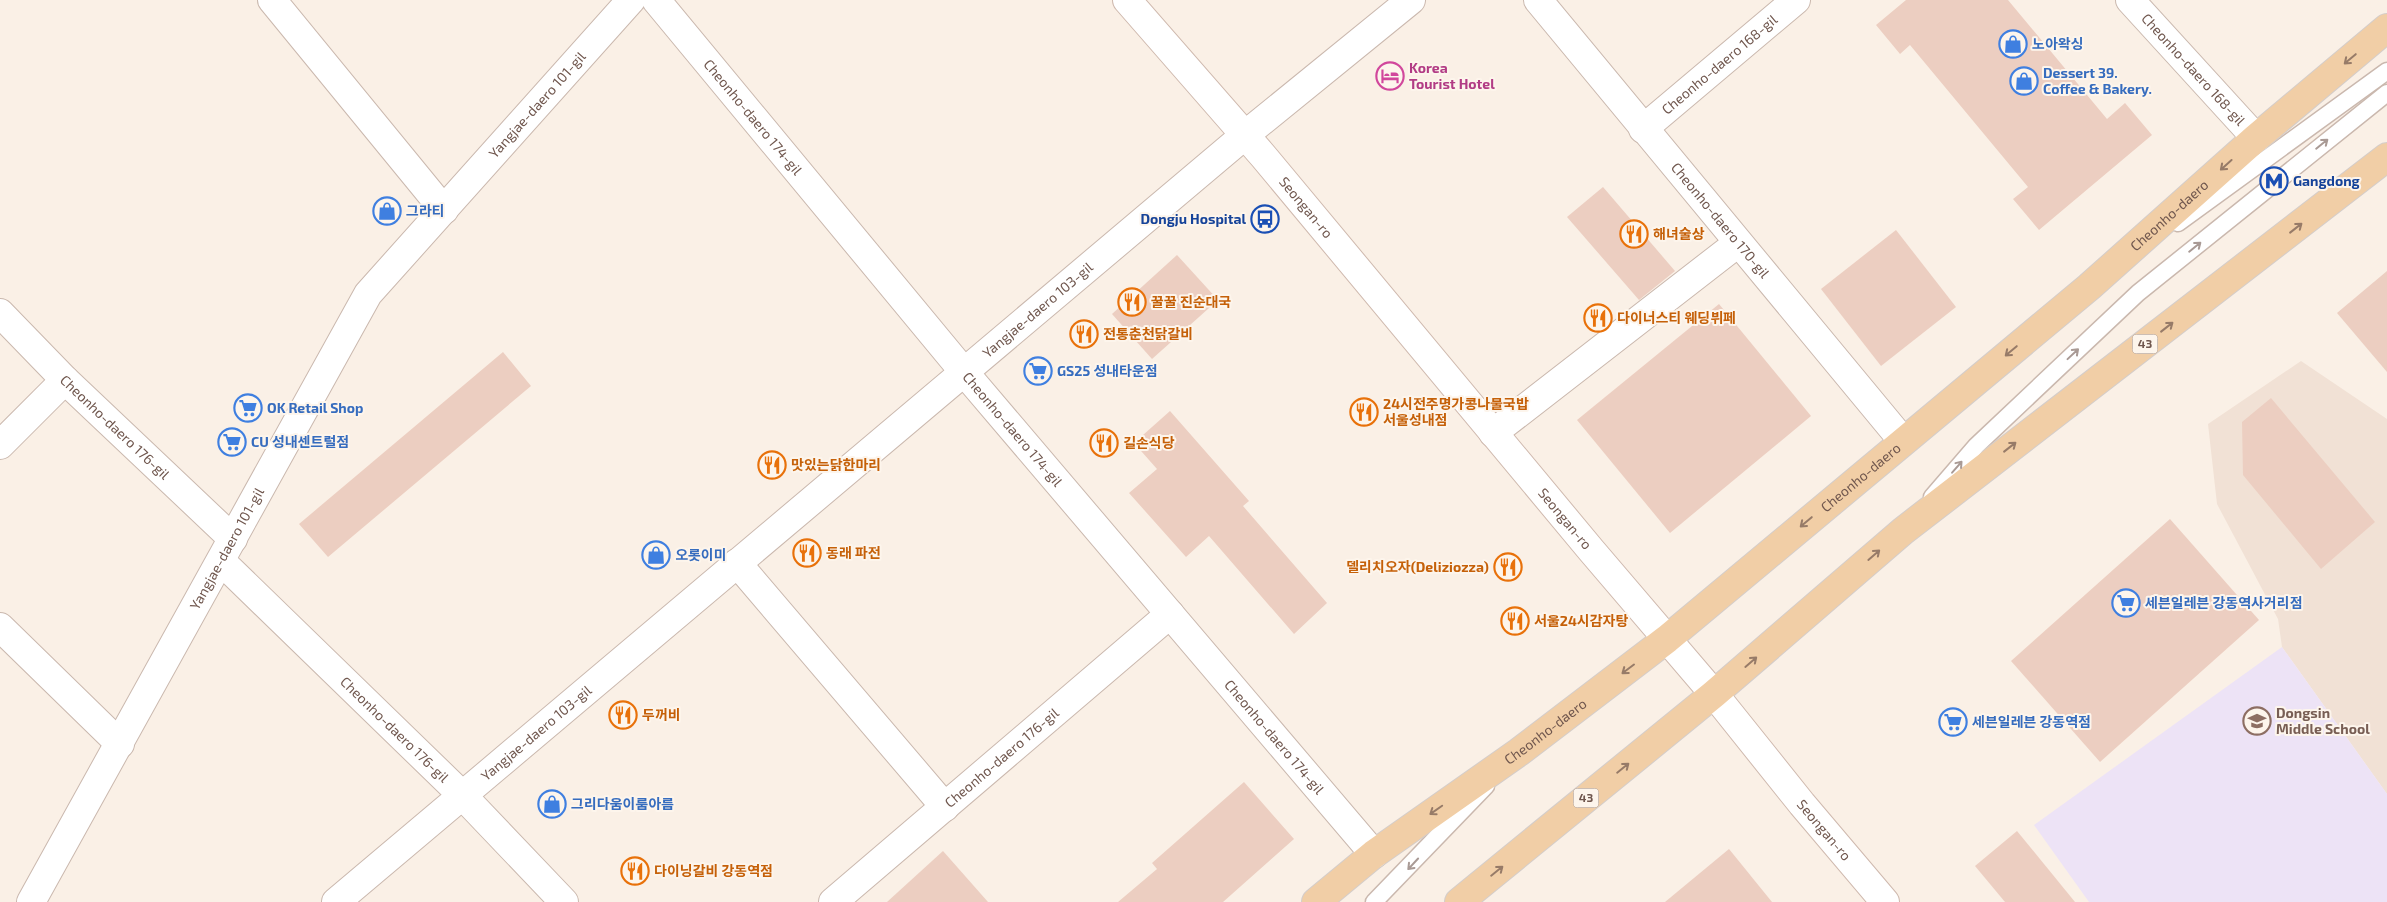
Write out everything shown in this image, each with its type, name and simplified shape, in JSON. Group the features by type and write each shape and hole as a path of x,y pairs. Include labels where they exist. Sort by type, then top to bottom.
{"main road":[{"name":"Cheonho-daero","path":"1316,902 1374,854 1519,752 1667,639 2089,287 2256,138 2387,28"},
{"name":"43","path":"1459,902 1714,694 1902,530 2387,157"}],"street":[{"path":"272,0 444,210"},
{"name":"Yangjae-daero 101-gil","path":"31,902 368,294 631,0"},
{"name":"Cheonho-daero 174-gil","path":"656,0 964,372 1374,854"},
{"name":"Seongan-ro","path":"1127,0 1245,135 1714,694 1802,804 1885,902"},
{"path":"1245,135 1411,0"},
{"name":"Cheonho-daero 170-gil","path":"1538,0 1903,441"},
{"name":"Cheonho-daero 168-gil","path":"1643,129 1796,0"},
{"name":"Cheonho-daero 168-gil","path":"2130,0 2256,138"},
{"name":"Yangjae-daero 103-gil","path":"336,902 1245,135"},
{"path":"1494,433 1738,243"},
{"name":"Cheonho-daero 176-gil","path":"0,313 564,902"},
{"path":"0,445 65,380"},
{"path":"737,563 945,807"},
{"name":"Cheonho-daero 176-gil","path":"833,902 1170,614"},
{"path":"0,627 120,744"}],"lane":[{"path":"2089,287 2387,72"},
{"path":"1902,530 1976,446 2138,293 2387,93"},
{"path":"1374,902 1519,752"}],"shaded area":[{"path":"2301,361 2387,419 2387,794 2282,647 2278,619 2217,504 2208,424"},
{"name":"Dongsin Middle School","path":"2282,647 2387,794 2387,902 2089,902 2034,825"}],"building":[{"path":"1906,0 2008,0 2107,119 2125,103 2152,135 2039,230 2013,199 2028,187 1910,45 1900,54 1876,25"},
{"path":"1603,187 1675,271 1639,300 1567,217"},
{"path":"1896,230 1956,307 1881,366 1821,289"},
{"path":"1177,255 1218,300 1152,359 1112,314"},
{"path":"2387,271 2387,372 2337,313"},
{"path":"1719,304 1811,416 1670,533 1577,420"},
{"path":"503,352 531,386 328,557 299,524"},
{"path":"2271,398 2375,522 2321,569 2243,475 2242,422"},
{"path":"1170,411 1249,501 1243,506 1327,603 1294,634 1209,536 1186,557 1129,493 1157,469 1134,443"},
{"path":"2170,519 2259,620 2100,762 2011,661"},
{"path":"1244,782 1294,839 1223,902 1118,902 1157,869 1152,863"},
{"path":"2017,831 2075,902 2005,902 1975,866"},
{"path":"1729,849 1772,902 1665,902"},
{"path":"943,851 988,902 887,902"}],"place":[{"name":"노아왁싱","path":"2013,44"},
{"name":"Korea Tourist Hotel","path":"1390,76"},
{"name":"Dessert 39. Coffee & Bakery.","path":"2024,81"},
{"name":"Gangdong","path":"2274,181"},
{"name":"그라티","path":"387,211"},
{"name":"Dongju Hospital","path":"1265,219"},
{"name":"해녀술상","path":"1634,234"},
{"name":"꿀꿀 진순대국","path":"1132,302"},
{"name":"다이너스티 웨딩뷔페","path":"1598,318"},
{"name":"전통춘천닭갈비","path":"1084,334"},
{"name":"GS25 성내타운점","path":"1038,371"},
{"name":"OK Retail Shop","path":"248,408"},
{"name":"24시전주명가콩나물국밥 서울성내점","path":"1364,412"},
{"name":"CU 성내센트럴점","path":"232,442"},
{"name":"길손식당","path":"1104,443"},
{"name":"맛있는닭한마리","path":"772,465"},
{"name":"동래 파전","path":"807,553"},
{"name":"오롯이미","path":"656,555"},
{"name":"델리치오자(Deliziozza)","path":"1508,567"},
{"name":"세븐일레븐 강동역사거리점","path":"2126,603"},
{"name":"서울24시감자탕","path":"1515,621"},
{"name":"두꺼비","path":"623,715"},
{"name":"Dongsin Middle School","path":"2257,721"},
{"name":"세븐일레븐 강동역점","path":"1953,722"},
{"name":"그리다움이룸아름","path":"552,804"},
{"name":"다이닝갈비 강동역점","path":"635,871"}]}
